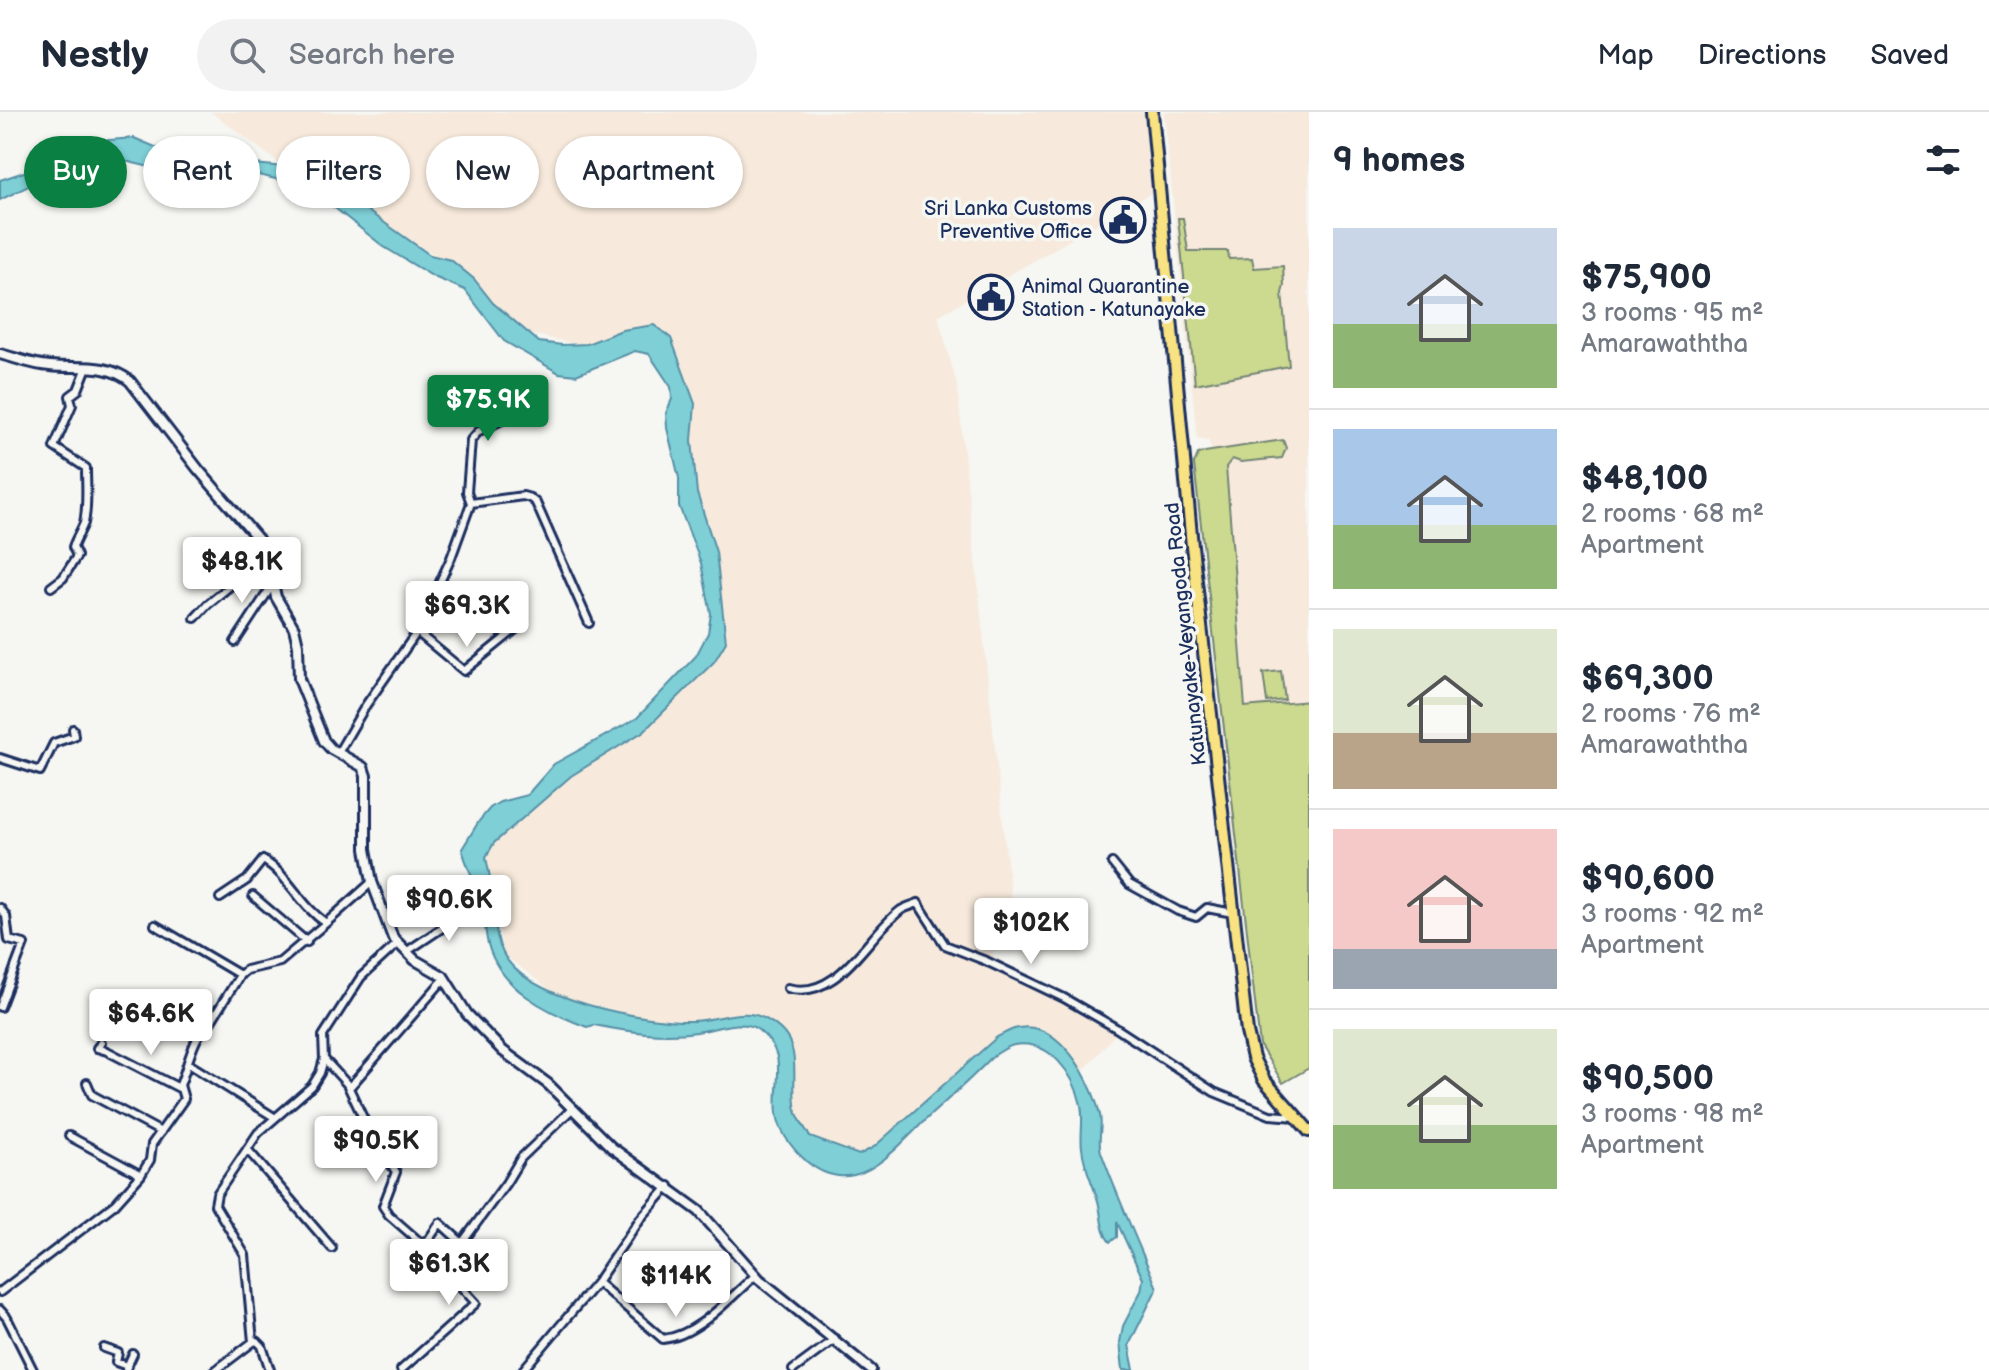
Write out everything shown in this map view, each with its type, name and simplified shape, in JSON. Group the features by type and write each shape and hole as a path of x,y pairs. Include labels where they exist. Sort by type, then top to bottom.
{"main road":[{"name":"Katunayake-Veyangoda Road","path":"1152,112 1192,546 1247,1032 1253,1058 1264,1080 1309,1131"}],"street":[{"path":"0,354 49,366 87,367 121,374 130,381 198,469 258,539 267,556 276,597 294,628 299,679 324,741 363,767 366,776 364,827 372,882 393,938 415,960 445,978 467,1014 503,1051 548,1084 611,1147 669,1186 699,1211 756,1275 871,1370"},
{"path":"51,587 63,578 77,556 73,547 77,533 83,527 86,468 54,447 72,405 70,396 78,390 87,367"},
{"path":"338,753 366,705 417,632 451,558 471,503 467,492 471,440 479,431 533,405"},
{"path":"471,503 523,496 536,503 589,623"},
{"path":"195,618 267,556"},
{"path":"235,642 273,584"},
{"path":"417,632 464,671 517,628"},
{"path":"0,758 40,771 54,743 74,736 73,729"},
{"path":"220,898 247,880 263,860 276,868 314,915 326,923"},
{"path":"1112,863 1129,884 1178,911 1196,917 1207,908 1233,913"},
{"path":"0,1292 115,1204 141,1175 150,1160 152,1144 184,1099 180,1085 198,1035 210,1023 240,975 246,970 280,962 307,942 372,882"},
{"path":"253,896 307,942"},
{"path":"788,988 797,991 816,988 829,981 854,961 902,910 918,903 945,945 1064,998 1214,1092 1270,1115 1297,1117"},
{"path":"0,908 6,916 9,940 24,944 0,1007"},
{"path":"406,952 472,908"},
{"path":"155,925 240,975"},
{"path":"253,1342 245,1255 215,1205 217,1194 247,1149 274,1117 312,1086 324,1059 323,1036 361,977 398,943"},
{"path":"349,1088 445,978"},
{"path":"101,1043 97,1048 100,1051 107,1051 181,1089"},
{"path":"324,1059 349,1088 366,1124 396,1172 383,1206 476,1303 401,1370"},
{"path":"189,1064 274,1117"},
{"path":"87,1083 92,1095 161,1132"},
{"path":"421,1243 429,1239 440,1223 462,1243 521,1158 572,1109"},
{"path":"69,1136 141,1175"},
{"path":"247,1149 332,1248"},
{"path":"523,1370 597,1282 640,1219 669,1186"},
{"path":"597,1282 663,1339 672,1338 702,1322 756,1275"},
{"path":"0,1310 33,1370"},
{"path":"793,1370 835,1339"},
{"path":"216,1370 257,1341 262,1346 270,1370"},
{"path":"104,1348 118,1353 116,1362 127,1368 133,1354"}],"shaded area":[{"path":"211,112 1152,112 1160,188 938,316 957,385 1011,900 992,956 1118,1031 1078,1077 1067,1056 1015,1029 874,1147 849,1159 814,1149 796,1112 789,1045 741,1013 694,1021 637,1016 558,996 503,954 486,857 513,813 668,709 726,642 687,485 679,379 656,335 576,344 512,330 469,275 355,208 410,208 410,136 276,136 276,161 260,149 260,136 243,136"},
{"path":"1164,112 1309,112 1309,1068 1283,1083 1260,1046 1226,765 1195,458 1211,450 1209,441 1197,438"}],"green space":[{"path":"1178,218 1183,218 1188,251 1228,251 1229,259 1252,258 1254,268 1283,266 1282,293 1289,366 1195,384"},
{"path":"1283,440 1286,448 1282,458 1241,462 1232,459 1226,467 1245,707 1309,701 1309,1068 1283,1083 1260,1046 1194,464 1198,454 1205,452"},
{"path":"1281,671 1285,700 1267,702 1263,673"}],"water":[{"path":"127,139 143,142 143,165 127,162"},
{"path":"260,165 276,166 276,179 260,175"},
{"path":"24,172 24,188 0,200 0,180"},
{"path":"335,208 364,208 430,255 451,260 474,279 493,303 539,342 587,344 622,330 654,325 671,338 695,404 692,440 697,493 716,552 726,642 714,662 644,731 571,776 494,843 486,857 497,936 503,953 516,969 536,984 589,1005 672,1020 693,1021 748,1014 769,1021 780,1029 791,1046 796,1110 810,1137 859,1155 874,1147 997,1037 1014,1029 1030,1028 1045,1032 1071,1054 1090,1085 1100,1115 1101,1152 1157,1288 1129,1345 1134,1370 1123,1370 1120,1342 1123,1326 1141,1291 1143,1279 1117,1222 1117,1237 1110,1242 1104,1233 1098,1201 1083,1155 1082,1111 1078,1093 1066,1071 1049,1053 1027,1045 1006,1048 993,1056 876,1165 854,1175 834,1175 809,1164 783,1133 776,1101 777,1058 774,1048 757,1029 736,1025 697,1032 658,1034 594,1025 587,1027 541,1006 503,974 487,939 483,906 462,849 490,808 527,795 554,764 637,718 696,656 708,633 711,614 701,563 679,506 679,478 667,428 666,413 672,399 671,387 649,354 635,351 576,375 559,373 504,341 465,290 434,277 384,247"}],"place":[{"name":"Sri Lanka Customs Preventive Office","path":"1123,220"},
{"name":"Animal Quarantine Station - Katunayake","path":"991,297"}]}
